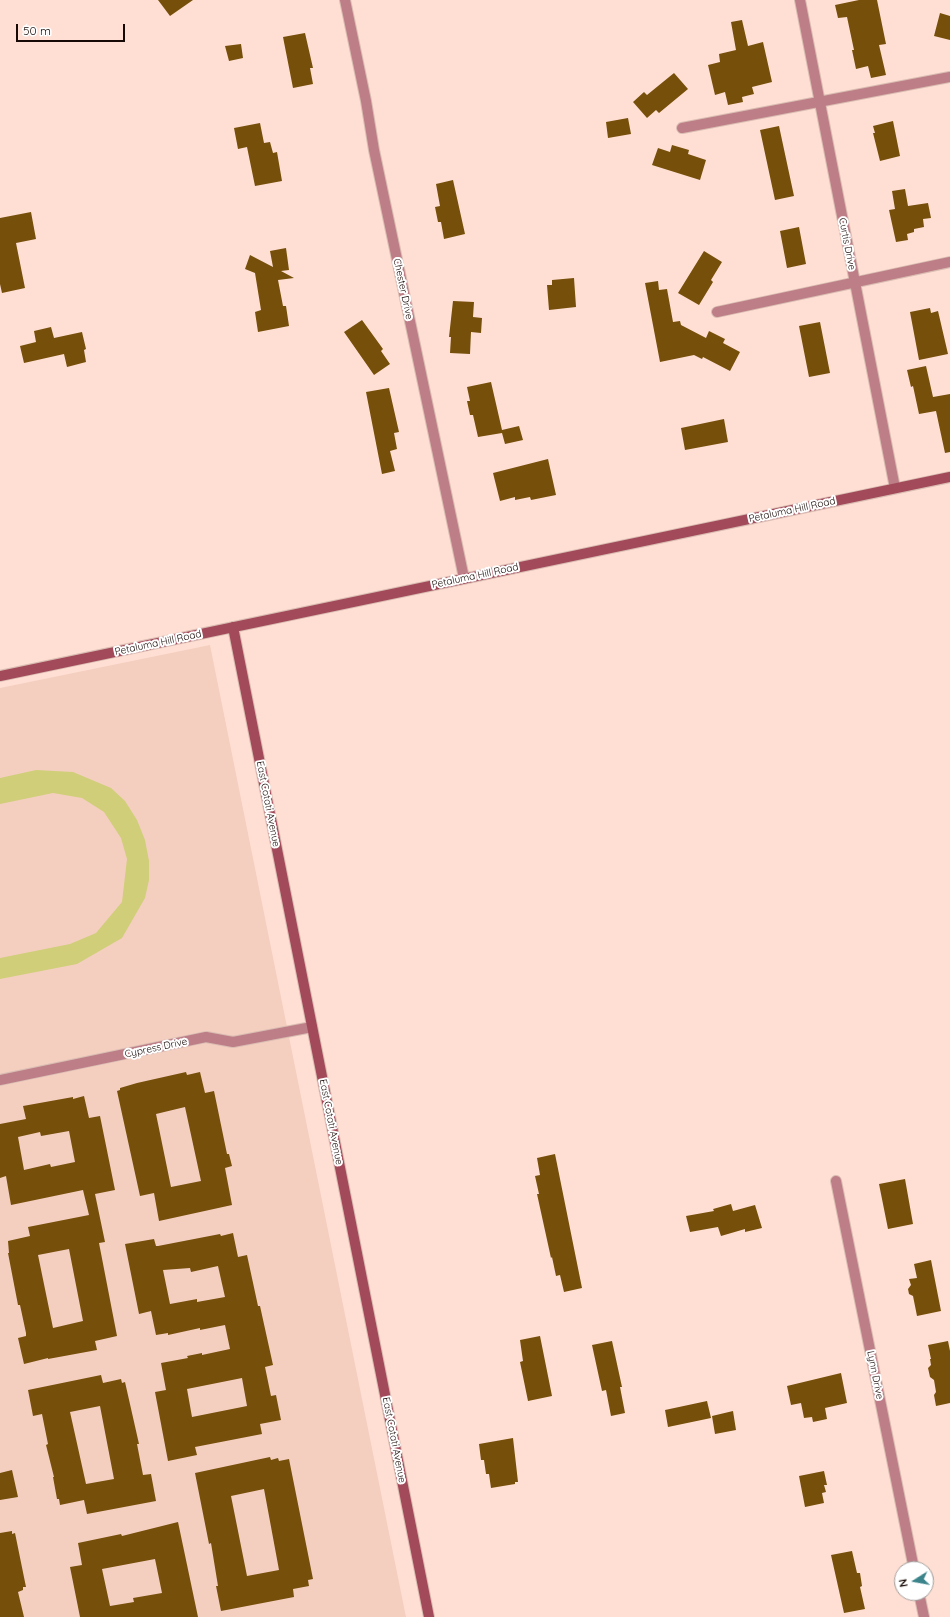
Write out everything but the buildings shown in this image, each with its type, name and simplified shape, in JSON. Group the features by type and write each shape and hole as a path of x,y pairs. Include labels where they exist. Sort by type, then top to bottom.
{"main road":[{"name":"Petaluma Hill Road","path":"0,676 950,477"},
{"name":"East Cotati Avenue","path":"233,627 429,1617"}],"street":[{"name":"Chester Drive","path":"345,0 366,101 374,150 464,578"},
{"name":"Curtis Drive","path":"800,0 818,101 895,488"},
{"path":"682,128 950,77"},
{"path":"717,312 950,262"},
{"name":"Cypress Drive","path":"0,1080 206,1037 233,1042 312,1028"},
{"name":"Lynn Drive","path":"836,1181 912,1561"},
{"path":"921,1601 924,1617"}],"shaded area":[{"path":"210,645 406,1617 0,1617 0,688"},
{"path":"36,770 73,772 111,788 125,801 137,820 145,840 149,861 149,880 145,898 122,938 77,964 0,979 0,958 70,944 96,933 122,902 127,859 121,838 104,812 82,798 53,793 0,804 0,778"}]}
